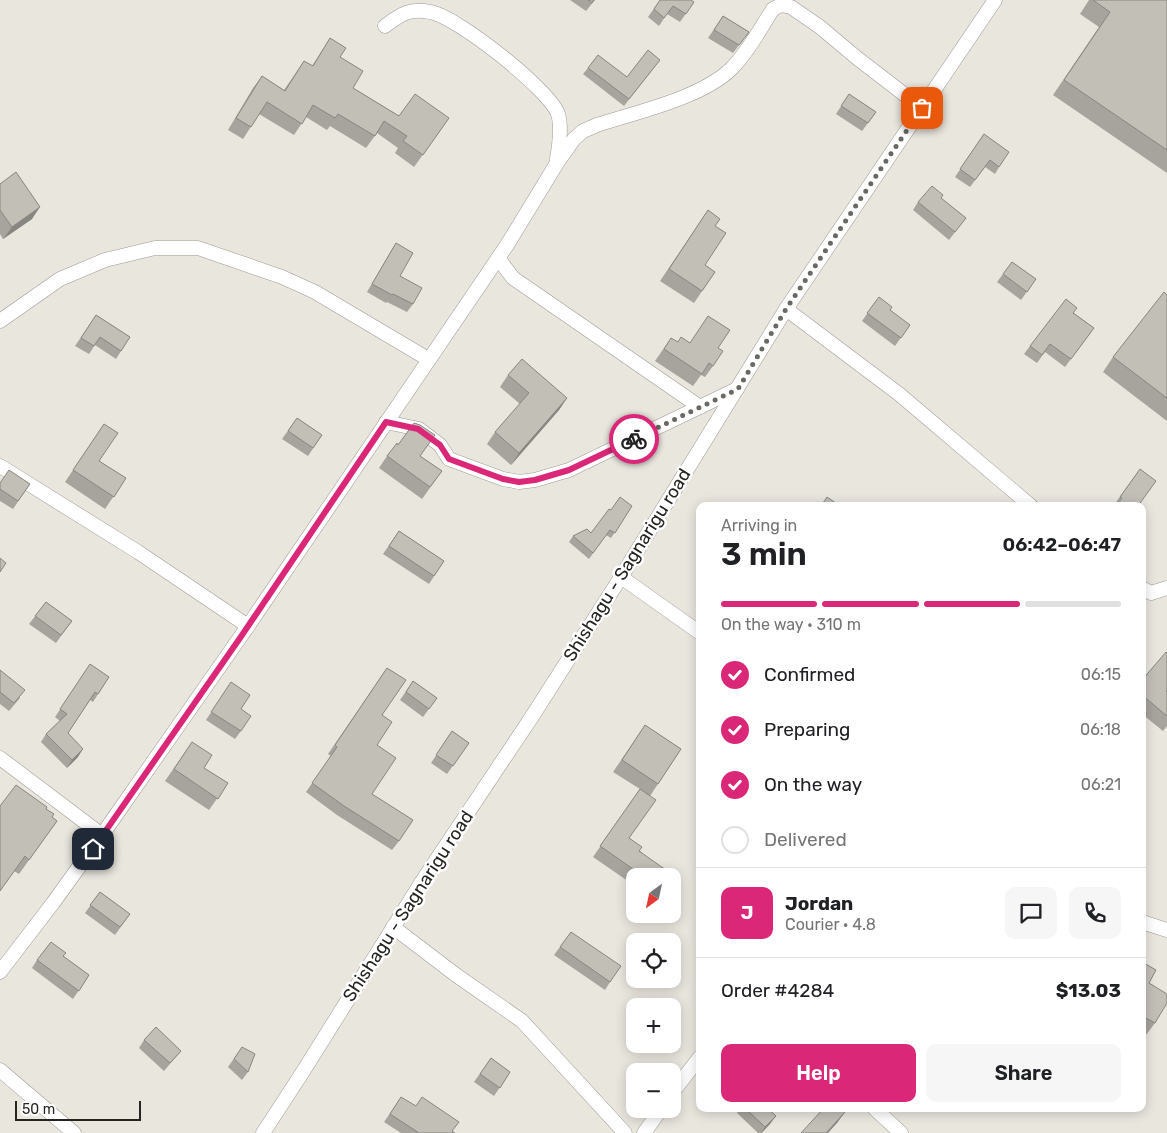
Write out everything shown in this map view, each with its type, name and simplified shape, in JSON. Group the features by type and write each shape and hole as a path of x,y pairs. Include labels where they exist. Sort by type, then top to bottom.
{"street":[{"name":"Shishagu - Sagnarigu road","path":"263,1133 621,577 786,309 995,0"},
{"path":"0,972 102,835 248,626 498,258 556,163 574,139 583,131 597,125 682,98 715,82 739,60 773,9 782,5 791,6 820,27 922,108"},
{"path":"385,26 404,12 417,10 433,12 485,44 514,66 537,86 558,114 560,144 556,163"},
{"path":"0,321 60,279 105,260 155,248 198,248 282,277 315,292 428,359"},
{"path":"498,258 513,278 700,407"},
{"path":"786,309 899,394 1026,502"},
{"path":"386,422 418,429 440,445 449,459 503,479 519,482 535,480 569,470 738,389"},
{"path":"0,466 138,552 248,626"},
{"path":"621,577 696,630"},
{"path":"1146,590 1151,592 1167,588"},
{"path":"0,758 102,835"},
{"path":"1146,923 1167,930"},
{"path":"394,927 456,974 522,1020 625,1133"},
{"path":"681,1081 696,1062"},
{"path":"0,1070 74,1133"},
{"path":"877,1112 901,1133"},
{"path":"644,1133 654,1118"}],"building":[{"path":"660,0 691,0 694,2 686,14 673,6 664,18 654,9"},
{"path":"1093,0 1167,0 1167,150 1064,80 1110,12"},
{"path":"723,16 749,32 739,45 714,30"},
{"path":"330,38 346,48 340,57 363,71 353,88 399,116 415,94 449,118 423,155 403,141 407,136 384,121 375,136 338,114 335,118 313,105 302,124 267,102 251,127 236,118 262,76 285,91 304,61 313,66"},
{"path":"648,50 660,60 629,99 588,68 598,55 627,77"},
{"path":"849,94 876,112 868,123 841,106"},
{"path":"984,134 1009,152 999,167 990,160 975,180 960,169"},
{"path":"16,172 40,207 12,227 0,210 0,184"},
{"path":"932,186 943,195 941,198 966,218 955,232 918,202"},
{"path":"708,210 720,219 715,226 726,233 705,265 715,272 702,291 669,269"},
{"path":"396,243 413,253 400,276 422,288 413,304 372,284"},
{"path":"1012,262 1036,279 1027,292 1003,274"},
{"path":"1164,292 1167,295 1167,398 1113,357"},
{"path":"879,297 892,307 890,310 910,325 901,338 867,313"},
{"path":"1066,299 1077,308 1073,313 1094,328 1071,359 1050,344 1042,355 1030,346"},
{"path":"96,315 130,337 121,351 100,337 94,346 81,338"},
{"path":"708,316 730,330 718,348 723,351 713,366 709,363 702,374 664,349 671,338 678,342 681,337 690,343"},
{"path":"522,359 567,398 519,453 495,432 529,393 508,375"},
{"path":"297,418 322,435 313,448 288,431"},
{"path":"414,423 435,435 420,456 442,471 430,487 387,456 397,443 398,445"},
{"path":"104,424 118,433 99,461 126,478 114,497 73,470"},
{"path":"1140,469 1156,481 1141,502 1119,502 1122,498 1120,497"},
{"path":"9,470 30,484 18,501 0,489 0,483"},
{"path":"620,497 632,506 615,533 610,530 593,553 573,536 587,529 591,533"},
{"path":"827,497 834,502 824,502"},
{"path":"399,531 444,561 434,576 389,546"},
{"path":"0,558 6,563 0,572"},
{"path":"46,602 72,621 61,635 35,616"},
{"path":"1166,652 1167,716 1146,698 1146,675"},
{"path":"90,664 109,677 98,694 95,692 68,733 83,749 72,760 46,734 67,714 60,709"},
{"path":"387,668 406,680 382,715 392,722 377,745 396,758 372,794 413,820 399,841 312,783"},
{"path":"0,670 25,690 14,703 0,692"},
{"path":"413,681 437,698 429,709 406,692"},
{"path":"231,682 250,695 241,709 251,716 241,731 211,712"},
{"path":"645,725 681,749 658,784 622,760"},
{"path":"452,731 469,743 453,766 436,755"},
{"path":"192,742 212,755 204,768 228,783 218,799 174,769"},
{"path":"16,785 47,807 46,809 54,814 52,817 57,821 29,860 25,856 0,891 0,806"},
{"path":"640,789 656,800 629,838 642,847 639,851 663,868 632,868 600,846"},
{"path":"100,892 130,914 120,927 90,905"},
{"path":"571,932 621,966 610,982 560,947"},
{"path":"51,942 66,953 63,956 89,975 79,991 37,960"},
{"path":"1146,964 1156,970 1149,983 1167,994 1167,1003 1155,1023 1146,1018"},
{"path":"156,1027 181,1051 170,1063 144,1040"},
{"path":"242,1047 255,1054 248,1072 234,1059"},
{"path":"491,1058 510,1072 500,1088 480,1074"},
{"path":"401,1097 416,1106 422,1097 459,1122 452,1131 455,1133 419,1133 390,1114"},
{"path":"749,1112 771,1112 776,1116 765,1127"},
{"path":"820,1112 845,1112 826,1133 801,1133"}],"way so far":[{"path":"634,439 738,389 786,309 922,108"}],"route":[{"path":"93,849 240,638 386,422 418,429 440,445 449,459 503,479 519,482 535,480 569,470 634,439"}]}
